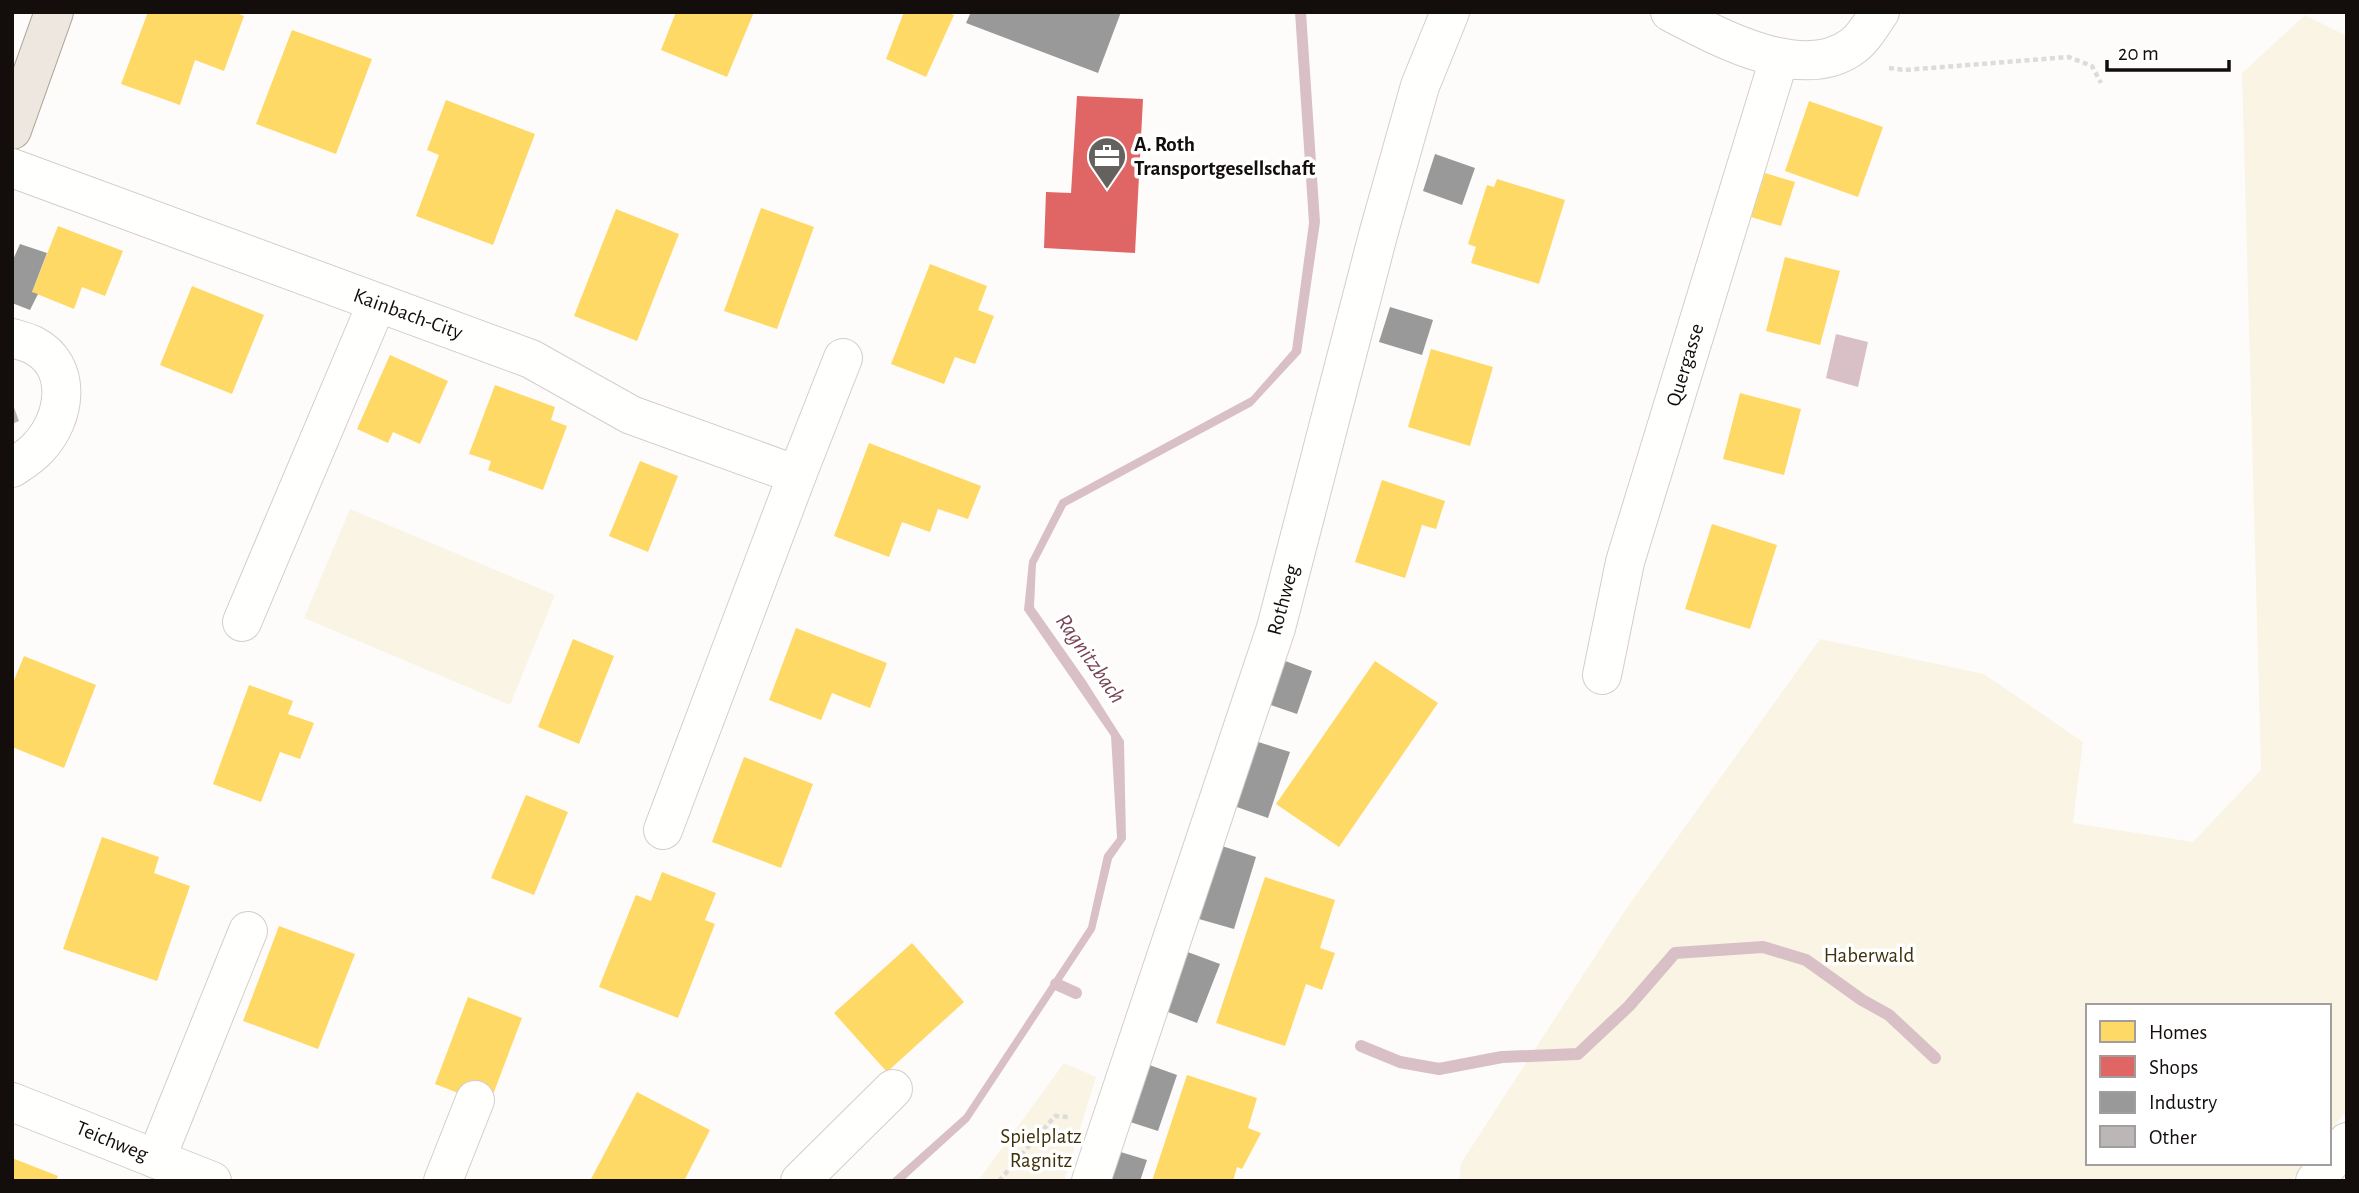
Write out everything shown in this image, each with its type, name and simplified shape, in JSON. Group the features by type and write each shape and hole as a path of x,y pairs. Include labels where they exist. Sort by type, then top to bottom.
{"main road":[{"path":"12,130 54,12"}],"street":[{"name":"Rothweg","path":"1091,1181 1276,628 1374,248 1416,97 1450,12"},
{"path":"1670,12 1706,31 1779,59 1814,62 1850,49 1881,12"},
{"name":"Quergasse","path":"1602,674 1625,562 1779,59"},
{"name":"Kainbach-City","path":"12,168 531,359 631,415 797,475"},
{"path":"242,622 377,303"},
{"path":"12,338 33,345 44,353 55,366 62,385 62,403 52,428 39,447 12,468"},
{"path":"663,830 843,358"},
{"path":"156,1159 248,931"},
{"path":"800,1181 894,1089"},
{"path":"443,1181 475,1100"},
{"name":"Teichweg","path":"12,1102 212,1181"},
{"path":"2331,1162 2347,1142"},
{"path":"2315,1181 2328,1165"}],"path":[{"path":"1850,49 1867,66 1905,70 2069,57 2092,66 2101,83"},
{"path":"999,1181 1055,1116 1068,1117 1072,1126"}],"green space":[{"name":"Haberwald","path":"2305,15 2347,36 2347,1111 2331,1131 2331,1004 2086,1004 2086,1165 2303,1165 2291,1181 1459,1181 1461,1163 1624,912 1820,639 1984,674 2083,742 2073,823 2193,842 2261,770 2242,73"},
{"path":"350,509 555,595 510,705 304,618"},
{"name":"Spielplatz Ragnitz","path":"1064,1063 1096,1077 1064,1181 978,1181"}],"shaded area":[{"name":"Ragnitzbach","path":"1295,12 1306,12 1320,222 1301,353 1252,406 1066,506 1036,564 1034,607 1124,741 1126,839 1112,859 1095,930 969,1121 903,1181 890,1181 964,1115 1088,927 1104,855 1117,838 1111,736 1024,610 1029,561 1060,500 1251,397 1292,350 1309,223"},
{"path":"1836,334 1868,342 1858,387 1826,378"}],"building: Homes":[{"path":"148,12 234,12 244,16 224,71 195,60 180,105 121,84"},
{"path":"676,12 754,12 727,77 661,50"},
{"path":"904,12 945,12 954,15 926,77 886,59"},
{"path":"292,30 372,59 336,154 256,124"},
{"path":"446,100 535,134 493,245 416,216 439,155 427,150"},
{"path":"1809,101 1883,127 1858,197 1785,171"},
{"path":"1765,173 1795,182 1781,226 1751,217"},
{"path":"1497,179 1565,200 1539,284 1471,263 1476,247 1468,244 1487,185 1494,187"},
{"path":"761,208 814,227 777,329 724,311"},
{"path":"616,209 679,234 637,341 574,316"},
{"path":"58,226 123,251 105,296 82,287 74,309 32,292"},
{"path":"1785,257 1840,271 1820,345 1766,331"},
{"path":"930,264 987,286 978,310 994,316 975,364 955,357 944,384 891,364"},
{"path":"192,286 264,315 232,394 160,365"},
{"path":"1431,349 1493,367 1470,446 1408,427"},
{"path":"390,355 448,381 420,444 393,432 388,443 357,429"},
{"path":"495,385 555,407 551,420 567,426 543,490 488,470 491,461 469,454"},
{"path":"1740,393 1801,409 1784,475 1723,459"},
{"path":"869,443 981,486 968,519 938,509 930,532 902,522 889,557 834,536"},
{"path":"640,461 678,476 648,552 609,536"},
{"path":"1382,480 1445,501 1436,529 1422,525 1405,578 1355,562"},
{"path":"1712,524 1777,545 1750,629 1685,609"},
{"path":"796,628 887,663 870,708 832,693 821,720 769,700"},
{"path":"573,639 614,656 579,744 538,727"},
{"path":"24,656 96,685 64,768 12,747 12,685"},
{"path":"1375,661 1438,703 1339,847 1276,804"},
{"path":"249,685 293,701 288,714 314,723 300,759 280,752 261,802 213,784"},
{"path":"744,757 813,784 781,868 712,842"},
{"path":"526,795 568,812 534,895 491,878"},
{"path":"102,837 159,857 154,873 190,886 157,981 63,949"},
{"path":"662,872 716,893 705,920 715,924 678,1018 599,987 636,895 651,901"},
{"path":"1265,877 1335,900 1320,948 1335,953 1322,990 1306,984 1285,1046 1216,1023"},
{"path":"279,926 355,954 318,1049 243,1021"},
{"path":"912,943 964,1002 887,1072 834,1013"},
{"path":"468,997 522,1018 489,1105 435,1084"},
{"path":"1187,1075 1257,1098 1248,1128 1261,1133 1242,1169 1237,1167 1233,1181 1152,1181"},
{"path":"637,1092 710,1130 684,1181 590,1181"},
{"path":"12,1158 58,1176 56,1181 12,1181"}],"building: Shops":[{"path":"1077,96 1143,99 1135,253 1044,248 1046,192 1071,193"}],"building: Industry":[{"path":"971,12 1121,12 1098,73 966,23"},
{"path":"1435,154 1475,168 1462,205 1423,191"},
{"path":"20,244 47,253 32,292 38,294 30,310 12,303 12,262"},
{"path":"1390,307 1433,320 1422,355 1379,342"},
{"path":"1280,659 1312,671 1297,714 1265,703"},
{"path":"1255,741 1290,752 1268,818 1234,806"},
{"path":"1222,846 1256,857 1234,929 1199,919"},
{"path":"1185,951 1220,964 1197,1023 1163,1010"},
{"path":"1144,1063 1177,1075 1158,1131 1124,1120"},
{"path":"1114,1150 1147,1160 1140,1181 1104,1181"}],"building: Other":[{"path":"12,402 19,421 12,424"}],"waterway":[{"path":"1361,1046 1400,1062 1439,1069 1502,1057 1578,1054 1629,1006 1675,953 1763,947 1806,960 1862,1000 1889,1015 1935,1058"},
{"path":"1056,984 1076,993"}],"place":[{"name":"A. Roth Transportgesellschaft","path":"1107,190"}]}
